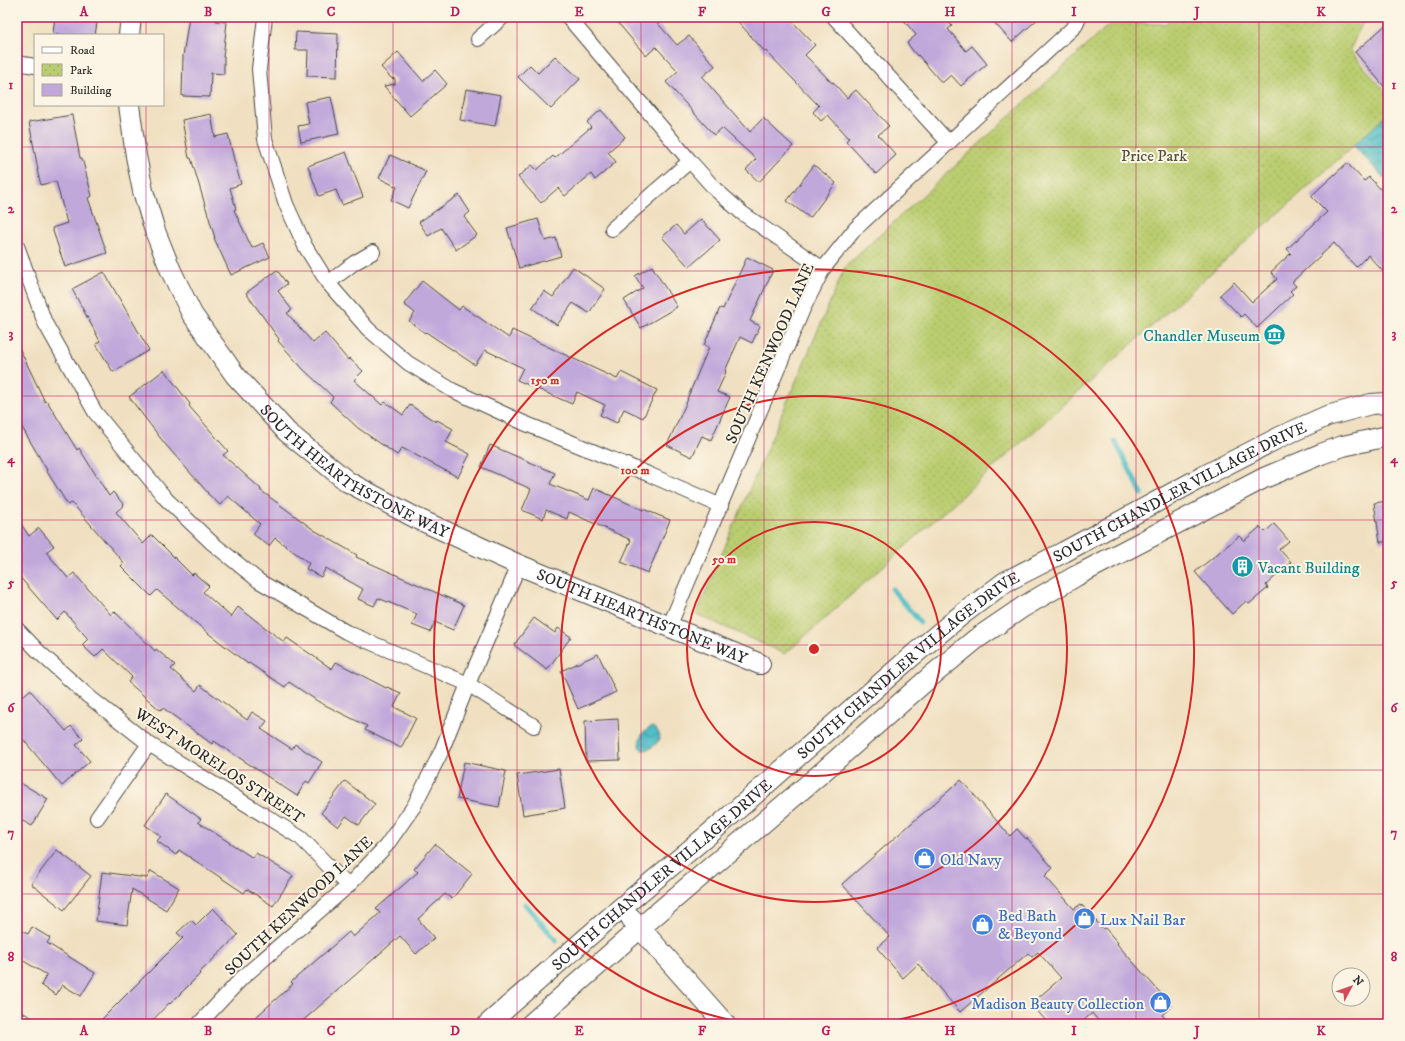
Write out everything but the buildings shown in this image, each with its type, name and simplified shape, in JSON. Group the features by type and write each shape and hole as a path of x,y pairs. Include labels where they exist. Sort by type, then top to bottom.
{"street":[{"path":"130,34 131,17"},
{"path":"265,17 259,69 265,139 286,204 305,246 328,283 368,329 408,363 452,390 524,423 721,506"},
{"path":"478,39 503,17"},
{"path":"568,17 715,189 742,213 823,269"},
{"path":"834,17 949,143"},
{"name":"SOUTH KENWOOD LANE","path":"669,627 803,309 823,269 855,229 1075,26 1079,17"},
{"path":"17,63 34,66"},
{"name":"SOUTH HEARTHSTONE WAY","path":"129,106 136,156 143,191 155,231 170,271 192,314 235,375 287,432 348,482 416,518 519,565 760,664"},
{"path":"612,229 690,161"},
{"path":"17,246 45,323 95,412 166,499 211,542 259,581 346,632 468,684 534,726"},
{"path":"328,283 354,263 373,252"},
{"name":"SOUTH CHANDLER VILLAGE DRIVE","path":"488,1024 912,656 960,616 1005,582 1280,437 1327,416 1371,404 1388,403"},
{"name":"SOUTH CHANDLER VILLAGE DRIVE","path":"531,1024 930,677 976,639 1023,607 1076,576 1264,478 1344,446 1388,436"},
{"name":"SOUTH KENWOOD LANE","path":"199,1024 242,978 348,886 386,846 414,806 441,752 468,684 519,565"},
{"name":"WEST MORELOS STREET","path":"17,629 88,696 149,744 301,838 348,886"},
{"path":"97,818 149,744"},
{"path":"622,907 724,1024"},
{"path":"17,1018 28,1024"}],"green space":[{"name":"Price Park","path":"1171,17 1365,17 1350,50 1388,95 1388,115 785,654 696,614 845,267 1112,22 1166,24"}],"water":[{"path":"1388,115 1388,182 1353,145"},
{"path":"652,727 657,730 659,734 658,742 647,750 642,750 639,743 642,734"}],"waterway":[{"path":"1115,441 1142,494"},
{"path":"892,589 920,622"},
{"path":"525,904 556,940"}],"place":[{"name":"Chandler Museum","path":"1275,335"},
{"name":"Vacant Building","path":"1243,567"},
{"name":"Old Navy","path":"925,859"},
{"name":"Lux Nail Bar","path":"1084,919"},
{"name":"Bed Bath & Beyond","path":"983,924"},
{"name":"Madison Beauty Collection","path":"1160,1003"}]}
